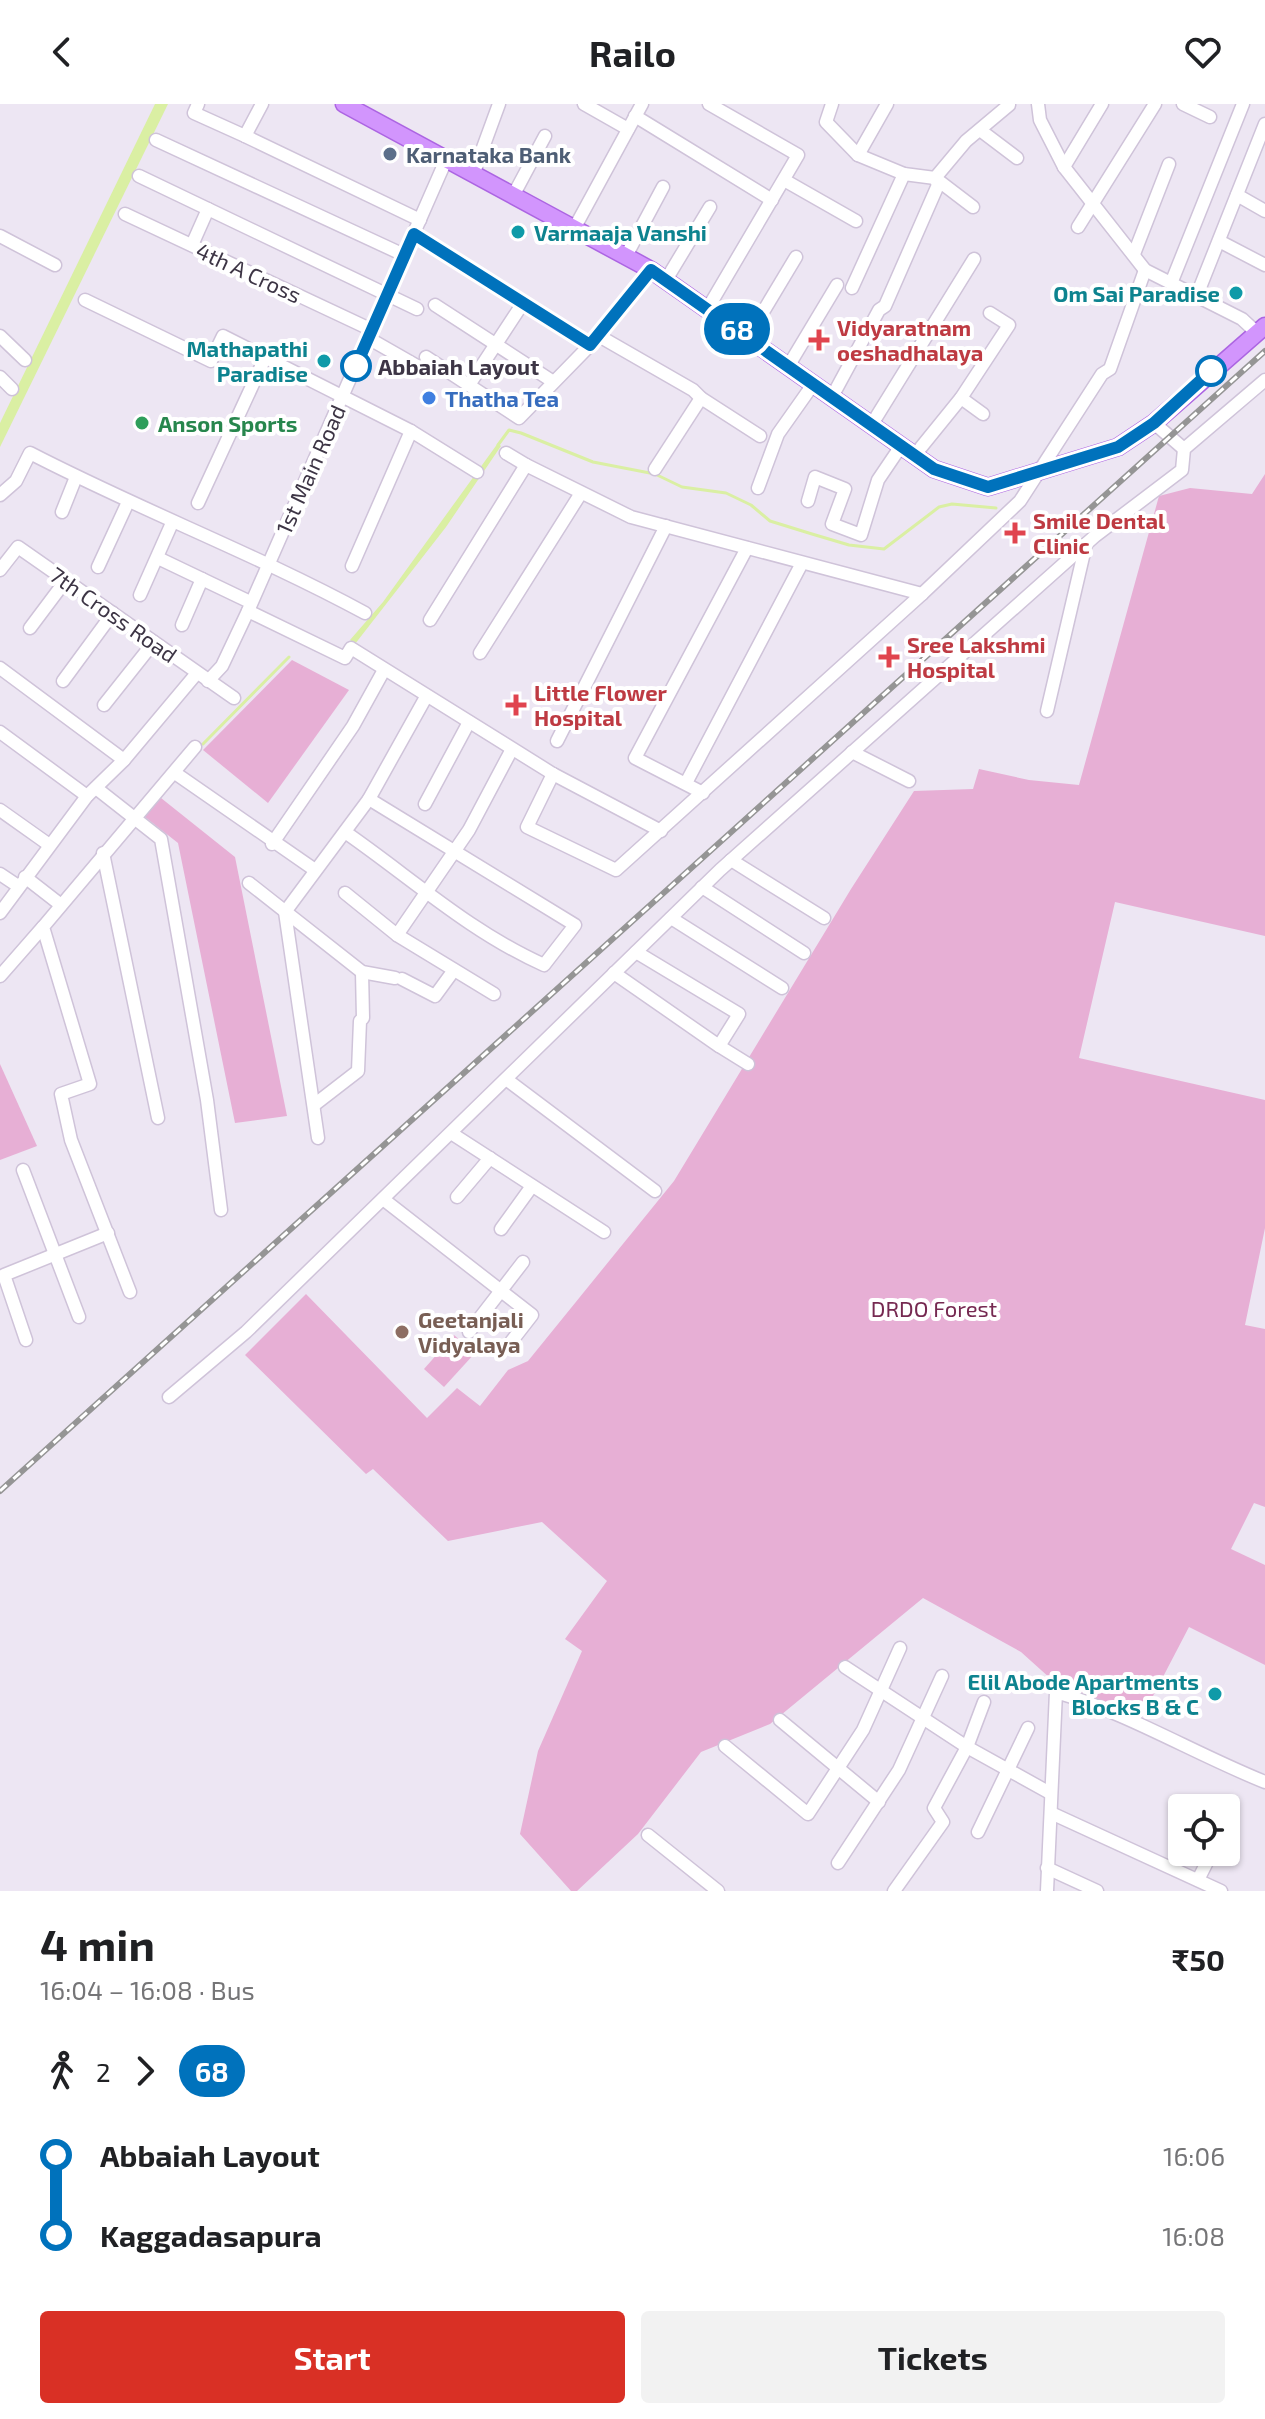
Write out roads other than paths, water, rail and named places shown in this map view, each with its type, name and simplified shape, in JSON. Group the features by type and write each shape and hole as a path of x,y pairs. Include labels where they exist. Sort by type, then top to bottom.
{"main road":[{"path":"344,104 651,270 833,395 934,469 988,487 1118,447 1154,423 1261,330"}],"street":[{"path":"198,104 194,113 420,220"},
{"path":"245,136 262,104"},
{"path":"473,175 499,104"},
{"path":"584,104 628,129"},
{"path":"575,227 642,104"},
{"path":"708,308 798,155 709,104"},
{"path":"832,104 826,122 858,155 904,174 935,178 973,207"},
{"path":"858,155 887,104"},
{"path":"935,178 980,130 1010,104"},
{"path":"1038,104 1040,120 1064,167 1145,270 1172,281 1261,330"},
{"path":"1064,167 1102,104"},
{"path":"1078,227 1155,104"},
{"path":"1183,104 1210,117"},
{"path":"1172,281 1243,104"},
{"path":"635,116 772,200"},
{"path":"1197,295 1237,195 1260,153 1265,124"},
{"path":"980,130 1017,158"},
{"path":"513,196 545,136"},
{"path":"156,140 404,255"},
{"name":"1st Main Road","path":"208,681 222,666 446,160"},
{"path":"1134,254 1169,164"},
{"path":"852,288 904,174"},
{"path":"139,176 417,309"},
{"path":"833,395 879,310 885,306 938,185 935,178"},
{"path":"784,180 856,221"},
{"path":"626,256 663,187"},
{"path":"1237,195 1265,211"},
{"path":"666,280 710,207"},
{"path":"192,245 208,209"},
{"name":"4th A Cross","path":"125,214 469,385 519,418 552,381"},
{"path":"414,234 503,287 523,303 693,390 760,436"},
{"path":"0,236 55,265"},
{"path":"1219,241 1265,265"},
{"path":"748,337 796,257"},
{"path":"872,424 974,259"},
{"path":"435,305 552,381 594,341 651,270"},
{"path":"553,774 527,827 616,870 922,594 1020,501 1102,374 1110,369 1145,270"},
{"path":"789,365 837,285"},
{"path":"85,300 211,361 223,336 411,431 477,472"},
{"path":"469,385 523,303"},
{"path":"808,501 815,477 845,489 832,524 861,535 878,480 961,398 1009,325 990,313"},
{"path":"0,336 25,360"},
{"path":"198,503 265,358"},
{"path":"0,377 12,389"},
{"path":"169,1397 246,1332 731,860 1086,544 1166,486 1182,470 1184,449 1265,380"},
{"path":"758,488 778,434 814,383"},
{"path":"655,469 701,398"},
{"path":"961,398 983,414"},
{"path":"1154,423 1184,449"},
{"path":"352,566 411,431"},
{"path":"0,495 16,481 30,453 365,613"},
{"path":"506,453 631,517 922,594"},
{"path":"430,620 526,465"},
{"path":"62,512 76,477"},
{"path":"480,653 581,493"},
{"path":"98,567 128,502"},
{"path":"140,595 172,523"},
{"path":"557,741 666,526"},
{"name":"7th Cross Road","path":"6,539 234,698"},
{"path":"1047,711 1086,544"},
{"path":"0,570 18,547"},
{"path":"703,793 635,758 747,548"},
{"path":"158,558 345,658 351,648 553,774 661,831"},
{"path":"686,783 802,563"},
{"path":"182,625 202,579"},
{"path":"30,628 66,580"},
{"path":"63,681 113,613"},
{"path":"104,705 154,642"},
{"path":"0,668 124,760"},
{"path":"272,844 353,726 384,670"},
{"path":"0,913 48,844 197,673"},
{"path":"318,1138 285,912 369,799 426,697"},
{"path":"425,804 469,722"},
{"path":"0,732 135,817 161,839 207,1100 221,1210"},
{"path":"0,976 195,747"},
{"path":"397,935 453,854 512,749"},
{"path":"852,752 909,781"},
{"path":"175,773 272,844 315,870"},
{"path":"345,832 426,893 513,951 544,965 575,925 453,854 369,799"},
{"path":"0,810 48,844"},
{"path":"103,853 158,1118"},
{"path":"731,860 824,918"},
{"path":"0,874 61,905"},
{"path":"249,883 357,968 399,978 435,996 454,970"},
{"path":"702,887 804,953"},
{"path":"345,893 397,935 494,994"},
{"path":"671,918 782,988"},
{"path":"43,927 90,1084 61,1094 71,1140 130,1292"},
{"path":"636,952 739,1014 719,1046"},
{"path":"314,1105 340,1088 358,1071 360,1021 363,1018 357,968"},
{"path":"614,973 748,1064"},
{"path":"506,1079 655,1191"},
{"path":"451,1133 604,1232"},
{"path":"457,1197 490,1158"},
{"path":"23,1170 79,1317"},
{"path":"501,1229 532,1186"},
{"path":"383,1199 532,1315 511,1342"},
{"path":"26,1340 2,1270 56,1254 108,1233"},
{"path":"469,1332 523,1262"},
{"path":"725,1746 808,1814 839,1768 880,1693 900,1648"},
{"path":"845,1667 880,1693 967,1747 1050,1793"},
{"path":"838,1863 879,1802 942,1676"},
{"path":"1047,1891 1056,1692 1095,1704 1189,1751 1265,1782"},
{"path":"894,1891 943,1822 934,1808 967,1747 984,1702"},
{"path":"780,1720 879,1802"},
{"path":"978,1832 1028,1728"},
{"path":"1051,1813 1221,1891"},
{"path":"648,1835 718,1891"},
{"path":"1198,1880 1205,1866"},
{"path":"1047,1868 1097,1891"}],"waterway":[{"path":"498,445 509,430 521,433 593,462 655,474 682,487 726,493 751,505 770,521 849,545 884,549 939,507 952,504 996,508"},
{"path":"203,744 289,657"}],"railway":[{"path":"0,1491 1265,351"}],"place":[{"name":"Karnataka Bank","path":"390,154"},
{"name":"Varmaaja Vanshi","path":"518,232"},
{"name":"Om Sai Paradise","path":"1236,293"},
{"name":"Vidyaratnam oeshadhalaya","path":"819,340"},
{"name":"Mathapathi Paradise","path":"324,361"},
{"name":"Abbaiah Layout","path":"356,366"},
{"name":"Thatha Tea","path":"429,398"},
{"name":"Anson Sports","path":"142,423"},
{"name":"Smile Dental Clinic","path":"1015,533"},
{"name":"Sree Lakshmi Hospital","path":"889,657"},
{"name":"Little Flower Hospital","path":"516,705"},
{"name":"Geetanjali Vidyalaya","path":"402,1332"},
{"name":"Elil Abode Apartments Blocks B & C","path":"1215,1694"}],"park label":[{"name":"DRDO Forest","path":"934,1308"}]}
